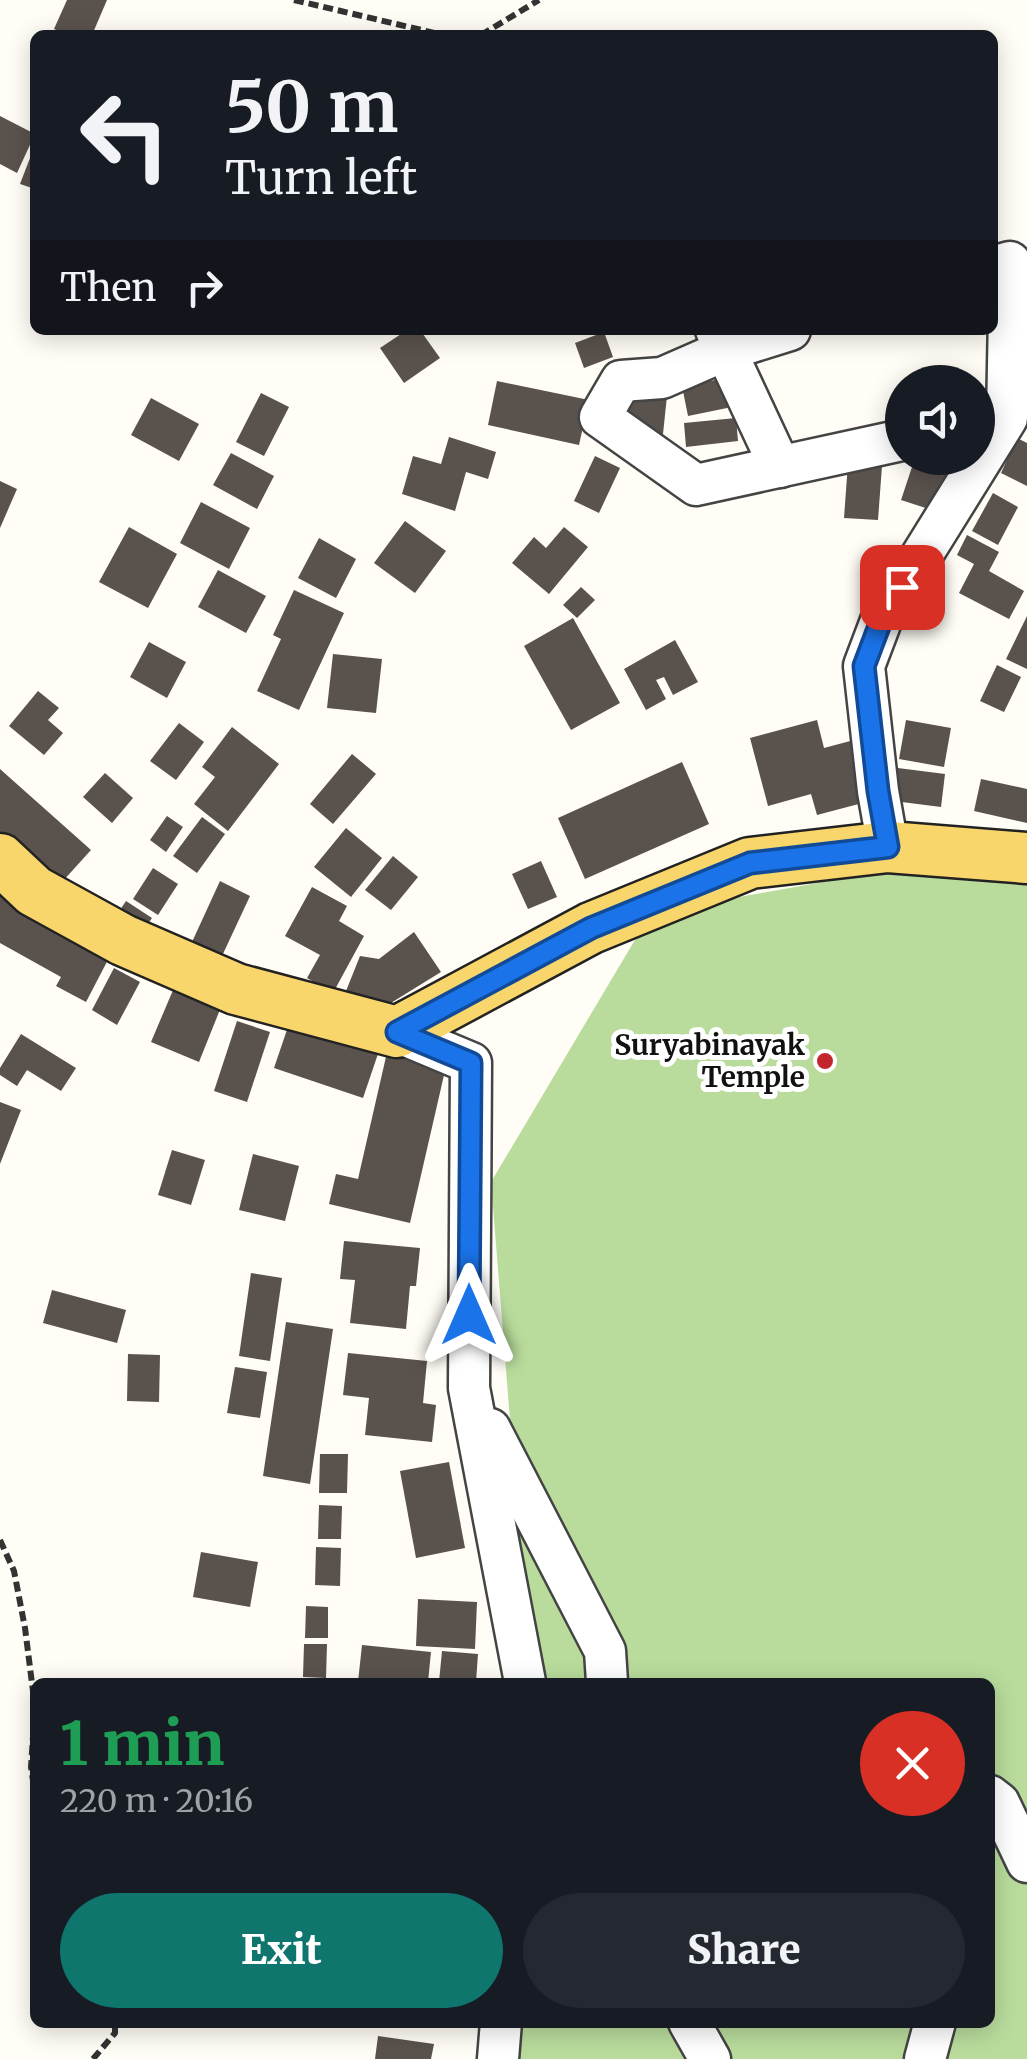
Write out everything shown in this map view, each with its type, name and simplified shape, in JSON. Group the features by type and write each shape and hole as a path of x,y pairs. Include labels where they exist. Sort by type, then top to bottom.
{"main road":[{"path":"0,860 34,891 122,940 236,990 397,1032 591,928 750,863 888,847 1027,858"}],"street":[{"path":"995,410 1018,328 1010,262 998,266"},
{"path":"756,335 721,340 662,378 621,381 600,418 696,485 885,444"},
{"path":"721,340 780,467"},
{"path":"888,847 864,666 881,621 962,475"},
{"path":"397,1032 471,1063 469,1388 525,1678"},
{"path":"469,1388 605,1651 606,1678"},
{"path":"995,1800 1027,1862"},
{"path":"498,2059 501,2028"},
{"path":"692,2028 710,2059"},
{"path":"925,2059 933,2028"}],"path":[{"path":"294,0 422,30"},
{"path":"488,30 538,0"},
{"path":"0,1540 14,1571 31,1678"},
{"path":"93,2059 115,2028"}],"green space":[{"path":"1027,845 1027,2059 508,2059 512,2028 995,2028 995,1678 531,1678 491,1182 651,913"}],"building":[{"path":"67,0 107,0 94,30 54,29"},
{"path":"0,116 30,131 30,145 17,173 0,164"},
{"path":"30,158 30,187 20,184"},
{"path":"400,335 424,335 440,358 404,383 380,348"},
{"path":"605,335 613,357 584,368 575,343"},
{"path":"726,378 732,407 688,416 682,386"},
{"path":"497,381 589,400 579,445 488,425"},
{"path":"625,391 667,396 663,434 621,430"},
{"path":"261,393 289,407 264,456 236,442"},
{"path":"151,398 199,424 179,461 131,435"},
{"path":"736,418 738,441 686,447 684,423"},
{"path":"449,437 496,452 488,479 466,472 455,511 402,494 413,456 441,464"},
{"path":"1017,438 1027,443 1027,486 1001,473"},
{"path":"231,453 274,476 257,509 213,485"},
{"path":"595,456 620,468 599,513 574,501"},
{"path":"848,463 882,466 878,520 844,518"},
{"path":"909,475 950,475 938,512 901,500"},
{"path":"0,481 17,489 0,528"},
{"path":"993,493 1018,507 998,545 972,531"},
{"path":"201,502 250,528 229,569 180,543"},
{"path":"405,521 446,551 415,593 374,563"},
{"path":"129,527 177,554 148,608 99,582"},
{"path":"564,527 588,547 549,594 512,563 534,537 546,548"},
{"path":"967,535 999,552 989,571 1024,591 1009,619 959,593 974,564 957,555"},
{"path":"319,538 356,559 336,598 298,578"},
{"path":"218,570 266,596 246,633 198,607"},
{"path":"581,587 595,600 577,618 563,605"},
{"path":"294,590 344,613 299,710 257,691 281,639 273,635"},
{"path":"1027,616 1027,669 1006,659"},
{"path":"573,618 620,703 571,730 524,646"},
{"path":"675,640 698,682 673,695 664,677 656,680 666,699 646,710 624,669"},
{"path":"149,642 186,662 167,698 130,677"},
{"path":"333,654 382,659 376,713 327,708"},
{"path":"997,665 1021,677 1004,712 980,701"},
{"path":"38,691 59,708 48,720 63,733 44,755 9,726"},
{"path":"817,720 824,748 854,740 870,801 817,815 811,794 768,806 750,738"},
{"path":"906,720 951,728 944,767 899,759"},
{"path":"179,723 204,742 176,780 150,761"},
{"path":"232,727 279,764 228,831 194,804 215,777 202,767"},
{"path":"352,754 376,774 333,824 310,804"},
{"path":"682,762 709,824 585,879 558,818"},
{"path":"890,767 945,774 941,807 886,800"},
{"path":"0,769 91,850 62,882 24,848 0,843"},
{"path":"105,773 133,798 112,823 83,797"},
{"path":"981,779 1027,789 1027,823 974,811"},
{"path":"167,816 183,827 166,852 150,840"},
{"path":"202,817 225,834 197,873 173,856"},
{"path":"346,828 382,858 351,897 314,867"},
{"path":"393,856 418,877 391,910 365,890"},
{"path":"541,861 557,897 528,909 512,874"},
{"path":"153,868 178,884 158,915 133,899"},
{"path":"0,878 111,954 86,1002 56,986 61,977 0,943"},
{"path":"220,881 250,896 222,956 192,942"},
{"path":"312,887 347,906 339,921 364,936 333,993 307,978 320,955 285,936"},
{"path":"126,901 152,918 146,927 120,910"},
{"path":"414,932 441,972 386,1006 344,996 360,956 379,959"},
{"path":"114,968 140,982 117,1025 92,1010"},
{"path":"179,976 225,997 199,1062 151,1042"},
{"path":"292,1015 381,1045 363,1098 274,1068"},
{"path":"237,1021 270,1032 247,1102 214,1091"},
{"path":"21,1034 76,1068 61,1091 27,1070 17,1086 0,1075 0,1068"},
{"path":"388,1048 447,1062 410,1223 329,1204 336,1174 358,1179"},
{"path":"0,1102 21,1110 0,1164"},
{"path":"172,1150 205,1160 191,1205 158,1195"},
{"path":"253,1154 299,1166 285,1221 239,1210"},
{"path":"344,1241 420,1248 416,1286 410,1286 406,1329 350,1323 355,1280 340,1279"},
{"path":"251,1273 282,1278 270,1361 239,1356"},
{"path":"52,1290 126,1310 117,1343 43,1323"},
{"path":"286,1322 333,1329 310,1484 263,1476"},
{"path":"348,1353 427,1361 423,1403 436,1405 432,1442 365,1435 369,1398 343,1395"},
{"path":"128,1354 160,1355 159,1402 127,1401"},
{"path":"235,1367 267,1372 260,1418 227,1413"},
{"path":"320,1454 348,1454 347,1493 319,1493"},
{"path":"449,1462 465,1548 416,1558 400,1471"},
{"path":"319,1505 342,1506 341,1539 318,1539"},
{"path":"316,1547 341,1548 340,1586 315,1585"},
{"path":"201,1552 258,1562 250,1607 193,1597"},
{"path":"418,1599 477,1602 475,1649 416,1646"},
{"path":"306,1606 328,1607 328,1638 305,1638"},
{"path":"304,1644 327,1644 326,1678 303,1677"},
{"path":"362,1645 431,1652 428,1678 358,1678"},
{"path":"442,1651 478,1654 476,1678 439,1678"},
{"path":"378,2036 434,2044 431,2059 375,2059"}],"place":[{"name":"Suryabinayak Temple","path":"825,1061"}],"route":[{"path":"469,1315 471,1063 397,1032 591,928 750,863 888,847 864,666 881,621 902,587"}]}
